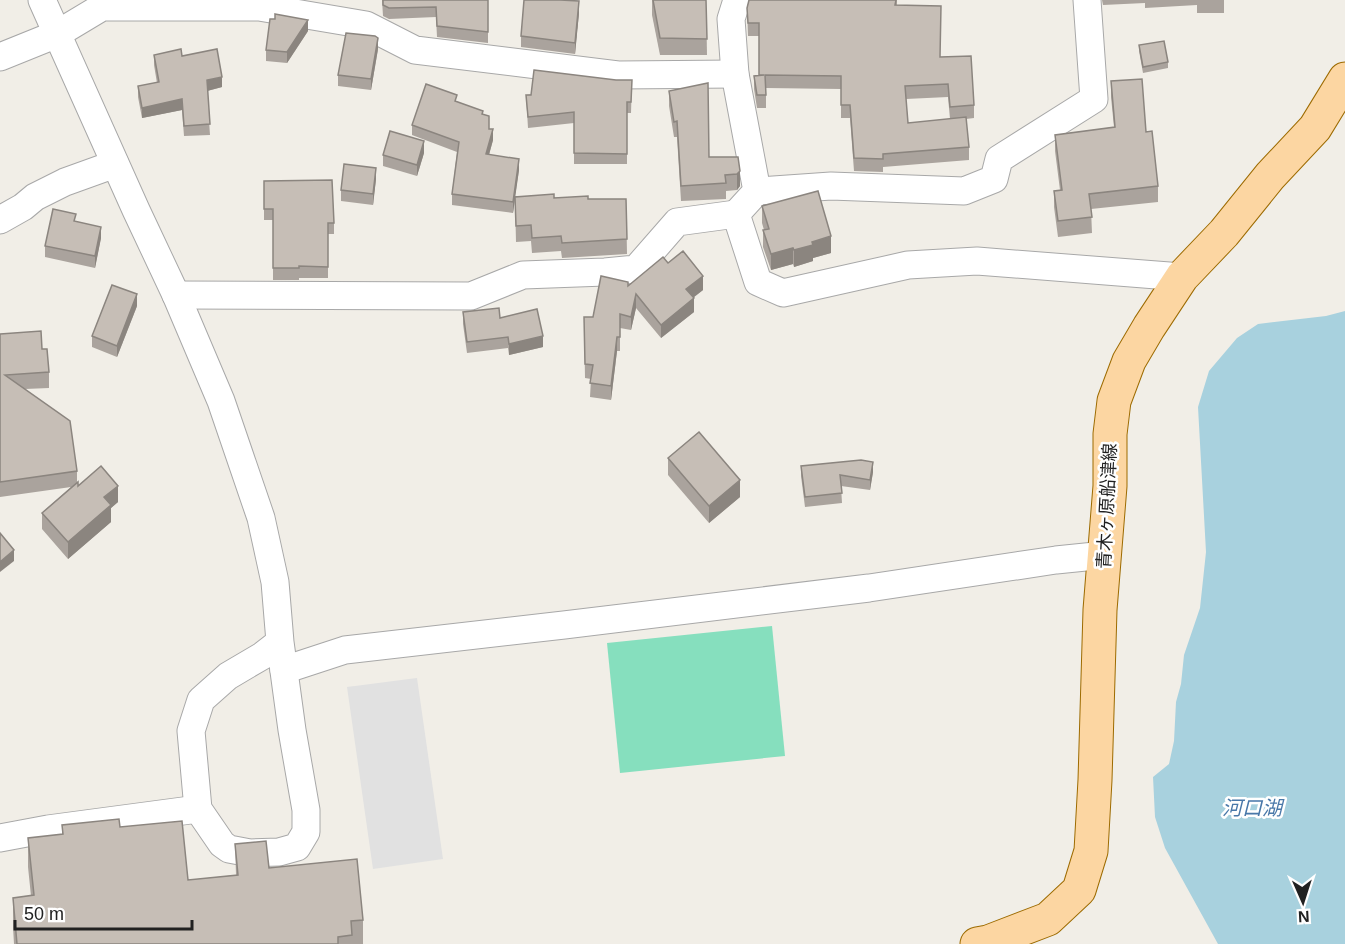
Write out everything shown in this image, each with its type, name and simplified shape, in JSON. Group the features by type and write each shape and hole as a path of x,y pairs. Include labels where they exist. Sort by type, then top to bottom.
{"main road":[{"name":"青木ヶ原船津線","path":"977,944 1048,919 1079,890 1091,851 1100,610 1110,486 1110,434 1114,400 1129,361 1182,276 1224,233 1270,176 1315,128 1345,79"}],"street":[{"path":"42,0 176,295 221,401 261,518 275,582 280,642 306,810 306,832 297,847 279,852 250,853 229,849 222,843 198,809 191,731 201,700 228,676 262,656 280,642"},
{"path":"737,0 731,19 735,74 757,191"},
{"path":"176,295 471,297 523,275 636,269 677,222 736,214 757,191 831,186 964,191 994,179 999,159 1094,99 1087,0"},
{"path":"0,57 57,34 102,7 259,7 366,25 415,50 618,75 735,74"},
{"path":"0,220 35,197 65,182 115,164"},
{"path":"736,214 758,282 783,294 908,265 977,261 1182,276"},
{"path":"284,670 345,650 564,626 1105,555"},
{"path":"0,838 48,829 198,809"}],"green space":[{"path":"772,626 785,756 620,773 607,643"}],"shaded area":[{"path":"417,678 443,859 373,869 347,687"}],"water":[{"name":"河口湖","path":"1345,311 1345,944 1218,944 1165,848 1155,817 1153,777 1169,764 1174,741 1176,702 1181,684 1184,655 1200,608 1206,552 1198,407 1209,371 1237,338 1258,324 1326,316"}],"building":[{"path":"383,0 488,0 488,32 437,26 436,7 389,8 383,5"},
{"path":"524,0 579,1 575,43 521,36"},
{"path":"653,0 706,0 707,39 660,38"},
{"path":"749,0 896,0 895,5 941,6 940,57 971,56 974,105 950,107 948,84 905,86 908,123 966,117 969,147 883,154 883,159 854,158 850,105 841,105 841,76 765,75 766,95 757,95 754,76 764,75 759,75 759,23 748,23"},
{"path":"275,14 308,20 287,52 266,50 270,19 275,19"},
{"path":"346,33 378,38 371,79 338,75"},
{"path":"1164,41 1168,62 1143,67 1139,45"},
{"path":"181,49 182,56 217,49 222,77 207,80 210,124 184,126 182,99 142,108 138,86 159,82 154,55"},
{"path":"534,70 632,80 631,102 627,102 627,154 574,153 574,112 528,117 526,95 531,95"},
{"path":"1142,79 1146,132 1152,131 1158,186 1089,194 1092,217 1058,221 1054,191 1062,190 1055,135 1115,127 1111,81"},
{"path":"708,83 709,157 738,157 740,171 737,174 725,175 726,183 681,186 677,121 674,122 669,91"},
{"path":"426,84 457,95 455,101 483,111 482,114 489,116 489,129 493,129 486,154 519,159 513,202 452,194 459,142 412,125"},
{"path":"390,131 424,141 417,165 383,155"},
{"path":"344,164 376,168 373,194 341,190"},
{"path":"332,180 334,223 328,223 328,267 273,268 273,209 264,209 264,181"},
{"path":"818,191 831,236 812,242 813,245 771,254 763,230 769,229 762,206"},
{"path":"554,194 554,198 588,196 588,199 626,199 627,239 562,243 561,236 532,238 531,225 516,226 515,197"},
{"path":"53,209 76,214 74,221 101,227 95,256 45,246"},
{"path":"683,251 703,276 686,289 694,298 661,325 636,294 631,317 620,314 620,337 617,337 611,386 590,383 593,365 585,364 584,317 593,317 601,276 628,282 628,286 663,257 668,263"},
{"path":"112,285 137,294 117,346 92,336"},
{"path":"499,308 500,318 537,309 543,336 509,344 508,337 467,342 463,312"},
{"path":"41,331 42,349 47,349 49,372 5,375 70,421 77,471 0,482 0,334"},
{"path":"699,432 740,480 709,506 668,458"},
{"path":"861,460 873,462 870,480 840,475 842,493 805,497 801,466"},
{"path":"101,466 118,486 104,497 111,505 68,542 42,513 78,482 78,486"},
{"path":"0,533 14,550 0,562"},
{"path":"119,819 120,827 182,821 188,880 238,875 235,844 266,841 269,868 357,859 363,920 351,921 352,935 338,937 338,944 17,944 13,898 34,895 28,838 63,834 62,825"}]}
